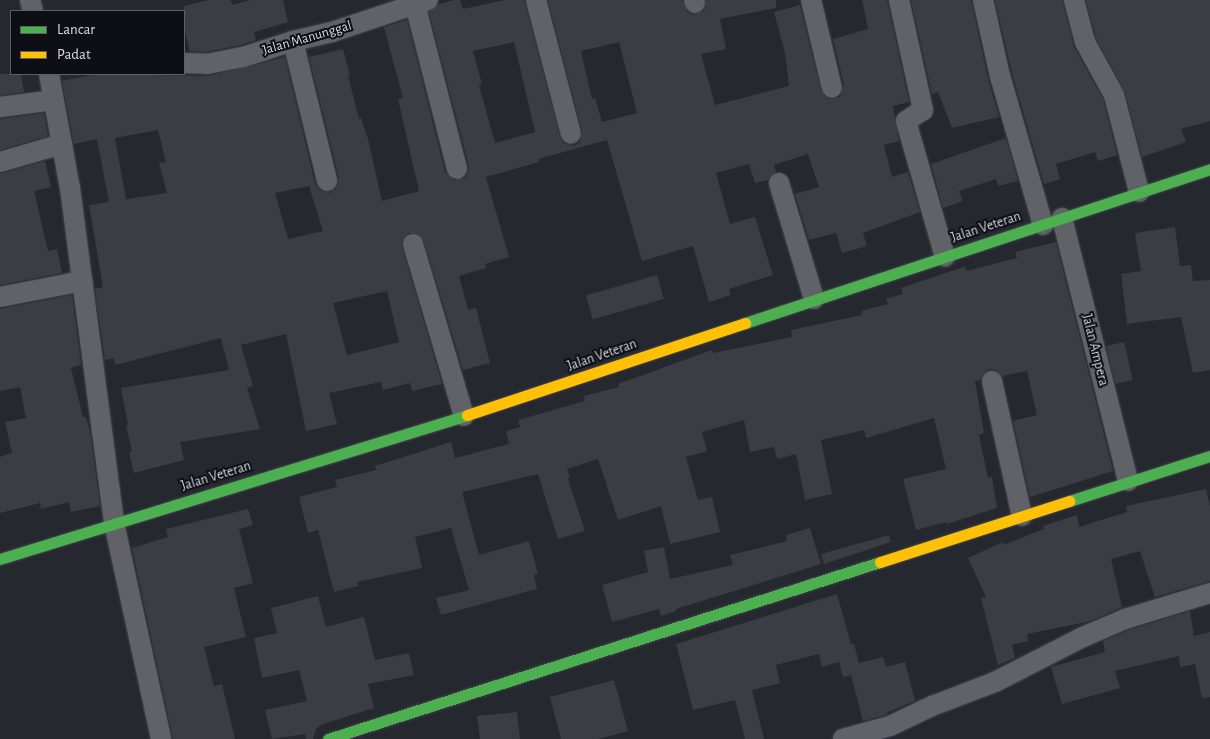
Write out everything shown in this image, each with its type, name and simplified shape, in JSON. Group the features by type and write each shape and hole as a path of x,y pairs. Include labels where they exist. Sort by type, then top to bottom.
{"main road":[{"name":"Jalan Veteran","path":"0,560 114,522 464,416 1210,169"},
{"path":"328,739 531,676 1128,481 1209,459"}],"street":[{"path":"536,0 571,134"},
{"path":"811,0 832,88"},
{"path":"899,0 923,110 906,121 945,257"},
{"path":"984,0 1000,76 1043,225"},
{"path":"1074,0 1086,42 1114,96 1139,192"},
{"path":"421,2 458,169"},
{"name":"Jalan Manunggal","path":"185,63 207,64 243,56 293,40 332,32 386,6 421,2"},
{"path":"293,40 327,181"},
{"path":"53,75 54,100 82,281 114,522 160,739"},
{"path":"0,107 54,100"},
{"path":"0,162 62,144"},
{"path":"779,183 814,299"},
{"name":"Jalan Ampera","path":"1062,218 1128,481"},
{"path":"413,244 464,416"},
{"path":"0,297 82,281"},
{"path":"992,381 1022,516"},
{"path":"843,739 890,726 932,706 995,682 1083,637 1125,619 1210,593"}],"building":[{"path":"209,0 231,0 232,5 251,0 283,0 288,22 254,32 256,40 240,45 206,52 190,51 185,32 184,6"},
{"path":"454,0 460,0 463,9 505,0 524,0 560,137 563,143 574,146 580,142 582,131 548,0 682,0 687,12 693,15 704,11 706,0 776,0 776,8 720,19 726,49 701,54 715,105 789,86 785,53 774,12 800,5 821,91 828,99 840,97 844,85 833,39 868,29 862,0 887,0 909,102 893,106 899,141 884,145 892,177 908,172 920,212 863,233 867,246 842,253 836,233 809,240 795,194 819,187 808,154 774,165 776,172 768,180 755,183 749,164 716,173 730,224 755,217 773,275 729,289 731,295 709,302 693,246 642,261 607,140 538,159 539,162 486,177 509,257 485,264 486,268 459,276 468,310 476,308 490,363 463,370 424,241 416,233 409,233 402,241 402,247 442,384 412,391 410,383 383,390 381,382 329,393 337,424 306,431 286,334 241,345 253,386 247,388 260,429 180,442 184,460 134,473 129,452 132,452 121,388 229,370 221,338 115,365 114,358 105,360 95,289 103,287 89,205 109,202 97,139 74,144 62,81 92,75 209,76 285,57 315,184 319,190 329,193 336,189 339,178 309,57 343,49 359,119 361,118 368,139 382,201 419,191 398,99 403,98 384,27 407,20 445,172 454,180 465,178 468,173 469,166 429,12 439,4","holes":["514,42 535,132 495,143 479,85 482,84 473,51","619,42 637,113 602,122 595,98 592,99 581,51","158,130 166,162 159,163 167,193 126,199 115,138","309,186 323,231 288,239 275,193","387,291 399,342 347,355 333,303"]},
{"path":"911,0 971,0 988,79 999,117 952,128 938,92 932,94"},
{"path":"995,0 1062,0 1074,47 1103,99 1117,155 1098,161 1095,152 1056,164 1060,179 1044,184 1012,73"},
{"path":"1086,0 1210,0 1210,121 1181,129 1186,142 1142,157 1125,92 1096,38"},
{"path":"0,74 21,75 24,92 0,95"},
{"path":"44,113 48,136 0,150 0,119"},
{"path":"1006,138 1018,181 998,186 996,179 959,191 963,201 943,208 931,164"},
{"path":"45,161 51,187 34,191 48,251 57,249 62,273 0,285 0,174"},
{"path":"1175,227 1180,266 1191,265 1193,281 1210,280 1210,370 1193,373 1181,317 1127,324 1121,274 1141,271 1135,233"},
{"path":"1056,242 1113,471 1030,497 1013,421 1037,415 1027,371 1002,376 996,370 990,369 984,373 980,380 975,381 984,433 979,435 988,478 992,477 997,508 947,524 946,522 916,530 903,479 946,469 934,418 866,438 864,430 821,440 832,494 805,500 796,454 777,459 774,447 750,452 744,420 702,432 707,451 686,457 698,500 712,497 720,532 670,544 661,506 618,520 598,459 567,469 570,478 568,479 585,531 558,539 538,474 462,492 479,555 529,541 538,574 534,575 537,589 441,615 436,598 469,590 451,528 415,537 422,568 357,582 358,586 334,592 318,530 308,533 299,497 337,487 335,480 376,470 375,466 451,442 455,458 509,444 506,431 520,427 518,420 585,401 584,396 619,387 618,384 712,350 713,353 792,337 791,330 862,315 862,311 888,304 886,299 903,294 901,288 961,268 965,267 966,271 1017,258 1015,252"},
{"path":"657,275 664,299 593,319 586,295"},
{"path":"72,295 81,365 71,368 83,417 86,417 90,431 100,506 71,512 69,502 41,509 40,503 0,513 0,457 12,453 5,422 26,418 20,387 0,391 0,309"},
{"path":"1124,342 1133,380 1115,384 1106,346"},
{"path":"1206,489 1210,506 1210,581 1155,597 1140,551 1111,559 1122,607 1091,621 1027,634 1028,641 1012,645 1015,658 998,665 981,598 986,597 968,558 1003,542 1003,545 1044,529 1043,526 1077,515 1079,527 1127,512 1126,506"},
{"path":"248,509 253,525 239,529 253,583 234,588 246,637 204,647 214,686 222,684 235,739 173,739 132,548 168,537 166,529"},
{"path":"810,528 821,564 676,609 676,611 661,616 659,609 612,622 602,585 648,572 644,551 664,547 670,579 733,565 730,555 787,541 786,535"},
{"path":"889,535 891,542 824,564 821,554"},
{"path":"837,594 851,644 854,644 859,663 883,657 886,667 905,662 915,701 888,712 886,715 863,721 851,675 843,677 839,662 822,667 819,654 776,665 780,683 752,690 764,739 745,739 735,700 693,710 676,644"},
{"path":"318,596 326,627 364,617 375,660 409,653 414,675 368,684 374,708 323,724 316,729 313,739 306,739 305,734 272,739 265,710 307,701 299,670 262,678 254,638 277,633 271,608"},
{"path":"1190,611 1194,636 1210,632 1210,697 1202,698 1195,664 1180,667 1179,656 1115,671 1120,688 1062,704 1051,667 1105,652 1103,641 1129,630"},
{"path":"614,680 628,731 599,739 561,739 550,697"},
{"path":"517,712 520,739 480,739 477,716"}],"traffic: fast":[{"path":"745,323 1210,169"},
{"path":"0,559 467,415"},
{"path":"1069,501 1210,456"},
{"path":"328,739 880,562"}],"traffic: slow":[{"path":"467,415 745,323"},
{"path":"880,562 1069,501"}]}
